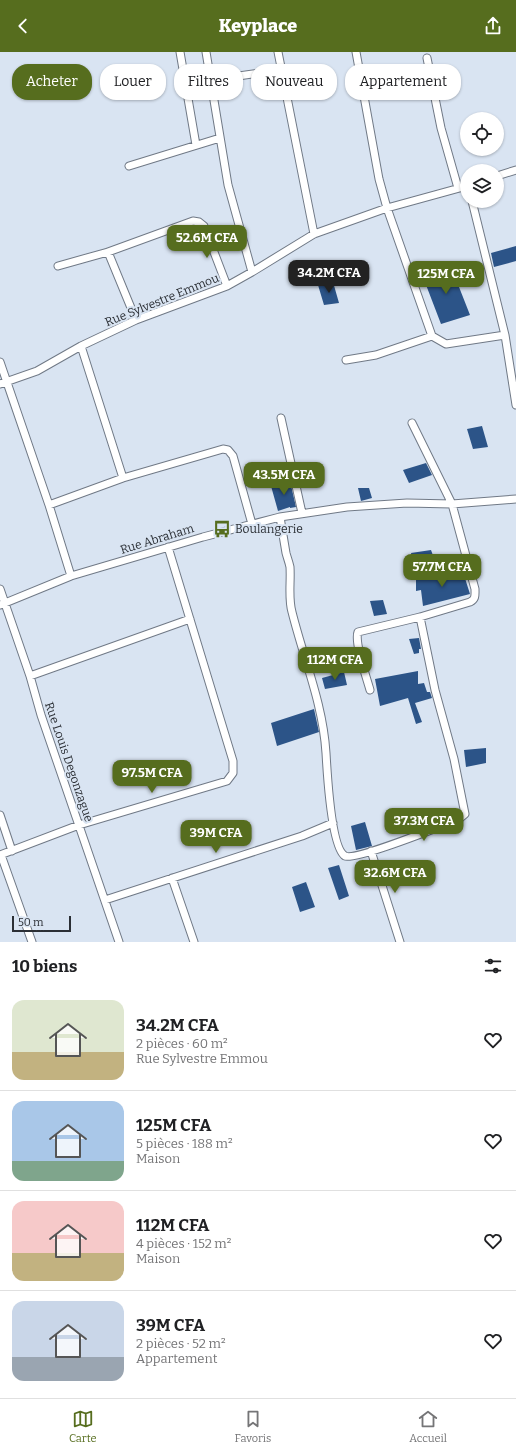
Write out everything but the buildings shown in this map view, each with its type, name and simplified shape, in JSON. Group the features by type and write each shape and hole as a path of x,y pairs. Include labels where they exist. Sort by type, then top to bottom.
{"street":[{"path":"180,52 196,146"},
{"path":"206,52 208,64"},
{"path":"278,52 280,64"},
{"path":"356,52 379,180 387,208 432,336 446,344 504,336"},
{"path":"428,58 441,128 458,188"},
{"path":"213,100 228,185 252,272"},
{"path":"287,100 314,234"},
{"path":"129,166 220,138"},
{"path":"504,174 516,170"},
{"name":"Rue Sylvestre Emmou","path":"3,383 37,372 81,346 136,320 227,286 314,234 387,208 458,188"},
{"path":"474,208 504,336 516,405"},
{"path":"58,266 108,252 193,221 199,222 204,226 227,286"},
{"path":"108,252 136,320"},
{"path":"346,360 376,355 432,336"},
{"path":"81,346 123,478"},
{"path":"0,362 3,383 49,505 71,576"},
{"path":"281,418 302,513"},
{"path":"370,690 358,647 356,634 358,632 420,617 470,602 474,600 475,597 475,589 452,504 412,423"},
{"path":"49,505 123,478 223,449 228,450 233,456 252,524"},
{"name":"Rue Abraham","path":"2,604 71,576 168,547 280,517 302,513 407,503 452,504 516,501"},
{"path":"280,517 290,567 292,611 309,668 324,728 327,773 333,823 340,852 349,857 371,851 459,819 465,814 454,759 435,690 420,617"},
{"path":"32,942 0,855 79,825 227,781 233,773 233,761 168,547"},
{"name":"Rue Louis Degonzague","path":"0,589 2,604 30,676 41,715 119,942"},
{"path":"30,676 190,619"},
{"path":"0,814 12,851"},
{"path":"105,900 302,836 333,823"},
{"path":"371,851 400,942"},
{"path":"172,878 194,942"}],"place":[{"name":"Boulangerie","path":"222,529"}]}
